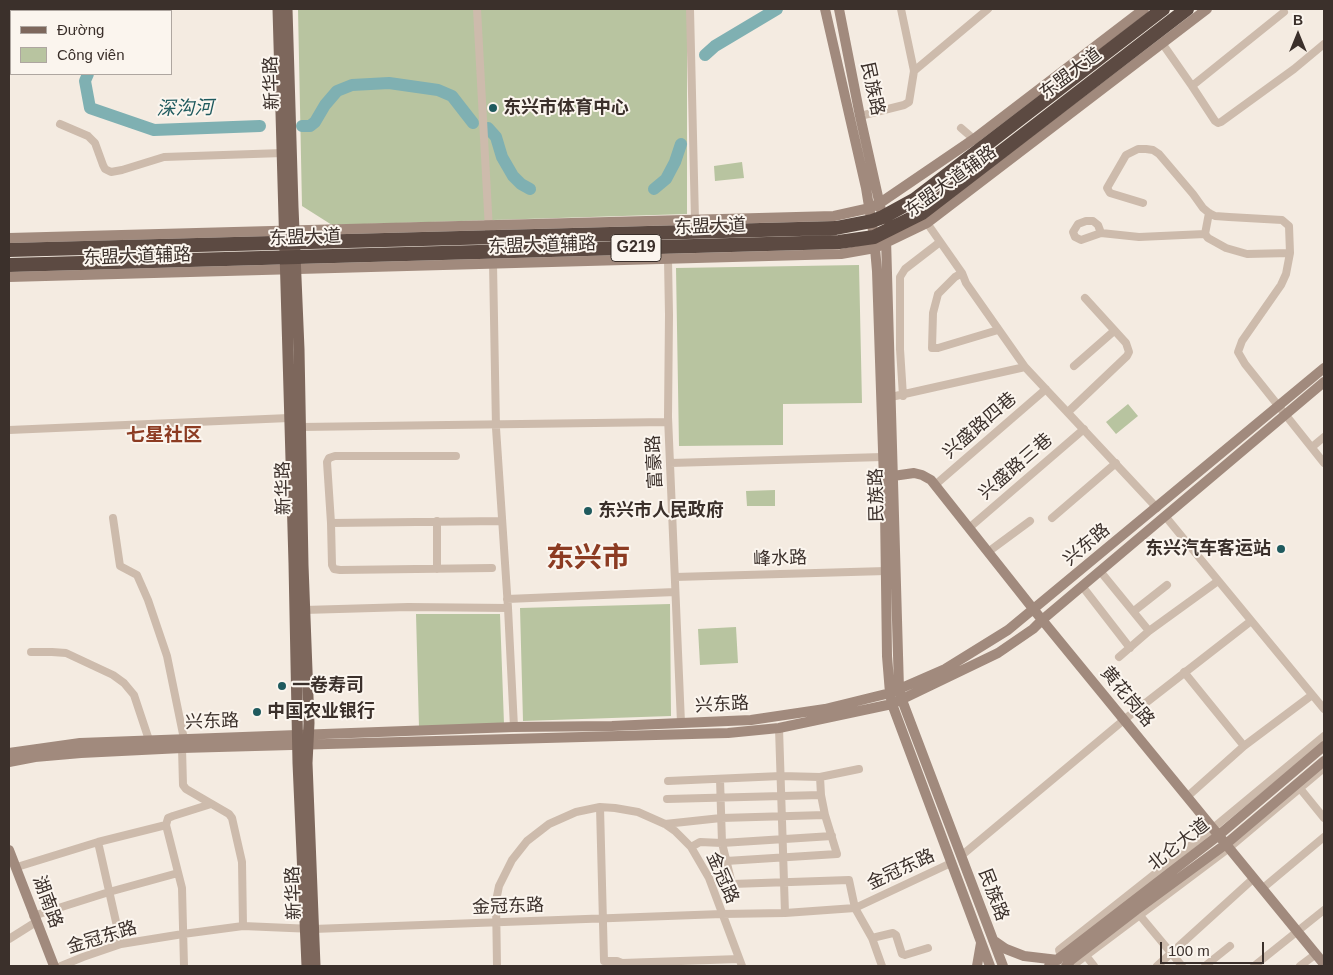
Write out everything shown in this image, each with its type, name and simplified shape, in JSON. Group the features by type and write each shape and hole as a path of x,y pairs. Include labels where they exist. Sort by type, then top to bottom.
{"highway":[{"name":"东盟大道","path":"9,250 290,237 776,223 836,228 876,212 914,200 978,143 1163,9"},
{"name":"东盟大道","path":"9,265 290,263 880,240 922,213 1187,9"}],"main road":[{"name":"新华路","path":"278,9 283,153 290,237"},
{"name":"新华路","path":"287,9 290,237 289,418 303,740 306,763 309,929 307,966"},
{"name":"民族路","path":"825,9 876,212"},
{"name":"民族路","path":"839,9 860,116 880,240 891,398 895,691"},
{"name":"东盟大道辅路","path":"978,143 1144,9"},
{"name":"东盟大道辅路","path":"9,277 290,263 493,263 841,254 927,223 1207,9"},
{"name":"东盟大道辅路","path":"489,231 695,220 776,223"},
{"name":"东盟大道辅路","path":"9,238 290,237"},
{"name":"民族路","path":"880,240 888,656 897,702 951,864 990,966"},
{"name":"新华路","path":"290,263 301,427 304,610 303,740"},
{"name":"兴东路","path":"9,762 35,757 183,744 728,732 779,728 897,702 998,653 1033,630 1042,620 1165,516 1283,410 1324,368"},
{"name":"兴东路","path":"303,740 514,727 612,726 777,718 825,709 895,691 945,669 1008,630 1157,508 1283,410 1324,382"},
{"name":"黄花岗路","path":"893,476 914,474 922,475 931,480 1042,620 1324,964"},
{"name":"民族路","path":"897,702 961,856 1003,966"},
{"name":"兴东路","path":"9,753 80,743 149,740 183,744"},
{"name":"北仑大道","path":"1058,962 1324,746"},
{"name":"北仑大道","path":"1058,962 1084,954 1228,846 1324,761"},
{"name":"湖南路","path":"9,850 54,966"},
{"name":"新华路","path":"309,929 315,966"},
{"path":"992,940 1006,949 1024,956 1058,962"},
{"path":"977,966 982,942"}],"street":[{"path":"477,9 489,231"},
{"path":"690,9 695,220"},
{"path":"860,116 904,105 909,102 914,70 901,9"},
{"path":"914,70 988,9"},
{"path":"1192,86 1284,12"},
{"path":"1162,43 1218,123 1294,69 1324,44"},
{"path":"60,124 88,136 94,143 105,169 111,172 164,157 283,153"},
{"path":"961,128 978,143"},
{"path":"1143,203 1110,193 1107,188 1126,155 1138,149 1146,148 1159,154 1209,213 1221,216 1274,219 1285,222 1289,226 1290,253 1286,274 1281,285 1242,341 1238,352 1245,364 1324,463"},
{"path":"1205,234 1209,213"},
{"path":"927,223 962,273 966,283 1025,367 1157,508"},
{"path":"1100,233 1139,237 1205,234"},
{"path":"1205,234 1208,238 1236,252 1262,254 1290,253"},
{"path":"903,396 900,350 900,277 905,269 940,242"},
{"name":"富豪路","path":"668,259 668,422 681,723"},
{"path":"493,263 496,425 514,727"},
{"path":"962,273 955,277 938,294 933,313 932,348 938,348 998,330"},
{"path":"1068,412 1127,356 1129,348 1085,298"},
{"path":"1074,366 1114,331"},
{"path":"891,398 1025,367"},
{"name":"兴盛路四巷","path":"935,485 1046,389"},
{"path":"9,430 289,418"},
{"path":"301,427 668,422"},
{"name":"兴盛路三巷","path":"969,528 1084,429"},
{"path":"1312,447 1324,437"},
{"path":"456,456 336,456 330,458 327,462 332,523 332,565 334,569 492,568"},
{"path":"670,463 883,457"},
{"path":"1052,518 1116,463"},
{"path":"1165,516 1324,709"},
{"path":"113,518 120,566 137,575 148,600 167,656 183,744 183,785 190,792 229,814 232,818 242,862 243,926"},
{"path":"437,521 437,569"},
{"path":"332,523 502,521"},
{"path":"988,552 1030,521"},
{"path":"1100,571 1149,631"},
{"name":"峰水路","path":"675,577 886,572"},
{"path":"1119,656 1149,631 1218,581"},
{"path":"1134,611 1167,585"},
{"path":"1082,586 1130,648"},
{"path":"507,599 675,592"},
{"path":"304,610 408,607 508,608"},
{"path":"961,856 1125,719 1251,621"},
{"path":"31,652 66,653 124,683 134,695 149,740"},
{"path":"1184,672 1244,746"},
{"path":"1188,796 1244,746 1312,695"},
{"path":"779,728 785,913"},
{"path":"1216,832 1324,736"},
{"path":"1324,768 1298,786 1324,818"},
{"path":"668,781 781,776 820,777 859,769"},
{"path":"726,861 835,856 838,852 825,816 820,777"},
{"path":"720,779 722,843 732,884 850,880 855,908 872,938 882,966"},
{"path":"667,799 821,795"},
{"path":"184,966 182,888 166,825 168,818 211,804"},
{"path":"600,807 604,961 617,961 622,964 741,963"},
{"name":"金冠路","path":"497,966 496,901 499,886 512,860 537,832 576,812 600,807 638,812 665,824 691,847 710,878 741,963"},
{"path":"665,824 721,818 825,816"},
{"path":"17,867 98,842 166,825"},
{"path":"691,847 700,842 722,843 832,836"},
{"path":"1263,888 1324,837"},
{"path":"98,842 121,944"},
{"name":"金冠东路","path":"61,966 121,944 243,926 309,929 785,913 855,908 951,864"},
{"path":"9,939 35,919 109,892 178,873"},
{"path":"1157,966 1254,878"},
{"path":"1254,966 1324,910"},
{"path":"1138,913 1182,966"},
{"path":"872,938 893,933 896,935 902,954 905,955 928,948"},
{"path":"1204,966 1230,946"},
{"path":"1072,966 1084,954 1094,966"},
{"path":"1300,966 1316,954"}],"green space":[{"name":"东兴市体育中心","path":"298,9 687,9 687,214 332,225 302,206"},
{"path":"742,162 744,178 715,181 714,166"},
{"path":"859,265 862,403 783,404 783,445 679,446 676,268"},
{"path":"1128,404 1138,416 1116,434 1106,422"},
{"path":"775,490 775,506 747,506 746,491"},
{"path":"670,604 671,716 523,721 520,608"},
{"path":"416,614 500,614 504,724 419,727"},
{"path":"736,627 738,663 700,665 698,629"}],"waterway":[{"name":"深沟河","path":"705,55 715,46 777,9"},
{"name":"深沟河","path":"88,75 85,81 90,108 154,130 260,126"},
{"name":"深沟河","path":"302,126 310,126 315,122 325,105 337,91 352,85 389,83 438,90 452,96 473,123"},
{"name":"深沟河","path":"488,128 496,137 502,157 513,176 530,189"},
{"name":"深沟河","path":"654,189 666,179 675,162 681,144"}],"place":[{"name":"东兴市体育中心","path":"493,108"},
{"name":"东兴市人民政府","path":"588,511"},
{"name":"东兴汽车客运站","path":"1281,549"},
{"name":"一卷寿司","path":"282,686"},
{"name":"中国农业银行","path":"257,712"}],"district":[{"name":"七星社区","path":"164,436"},
{"name":"东兴市","path":"588,559"}]}
